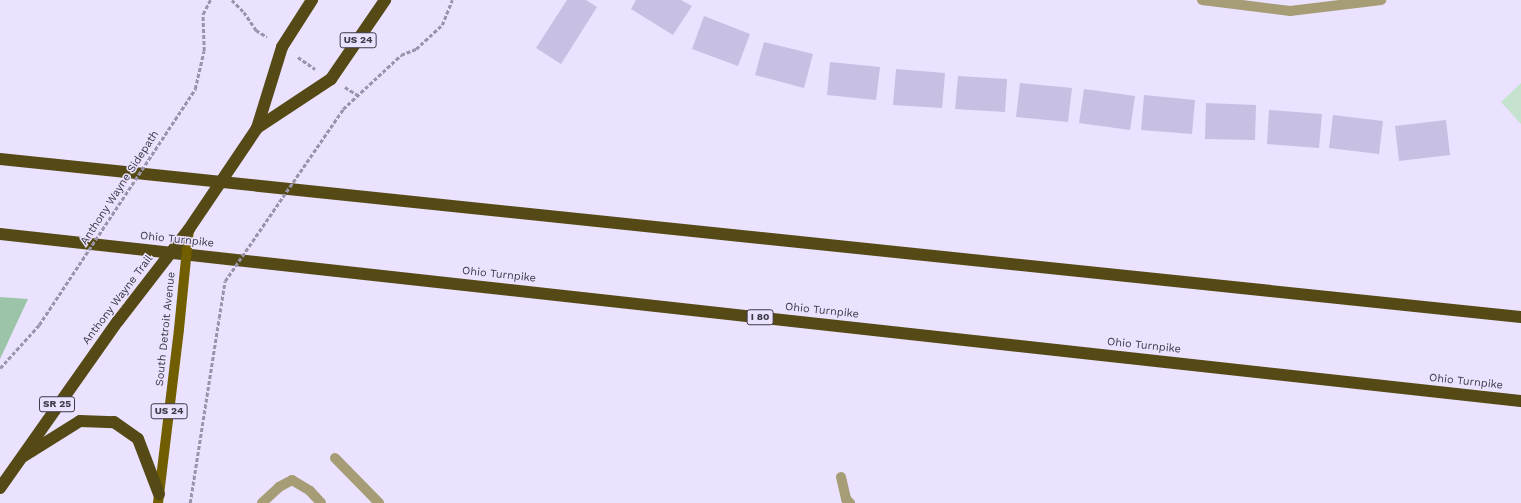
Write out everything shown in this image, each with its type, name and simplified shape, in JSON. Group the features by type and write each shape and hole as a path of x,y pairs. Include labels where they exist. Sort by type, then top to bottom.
{"highway":[{"name":"Anthony Wayne Trail","path":"0,488 118,321 189,229 257,128 282,47 312,0"},
{"name":"Anthony Wayne Trail","path":"257,128 332,79 385,0"},
{"path":"0,159 1521,316"},
{"name":"Ohio Turnpike","path":"0,234 1521,401"},
{"path":"22,457 80,421 114,422 138,439 159,498"}],"main road":[{"name":"South Detroit Avenue","path":"159,498 189,229"}],"street":[{"path":"1202,0 1290,11 1382,0"},
{"path":"335,458 379,503"},
{"path":"841,477 846,499 850,503"},
{"path":"262,503 279,487 292,480 310,491 321,503"}],"path":[{"name":"Anthony Wayne Sidepath","path":"0,368 39,325 194,89 204,51 203,14 210,0"},
{"path":"232,0 244,12 256,30 269,39"},
{"path":"190,503 225,281 343,109 401,55 416,49 442,25 452,0"}],"green space":[{"path":"1521,83 1521,124 1501,102"},
{"path":"0,297 28,299 0,359"}],"building":[{"path":"567,0 586,0 597,7 561,64 536,48"},
{"path":"636,0 681,0 692,6 673,35 631,9"},
{"path":"704,16 750,34 738,66 692,49"},
{"path":"764,42 813,54 804,88 755,75"},
{"path":"830,62 880,67 876,100 827,95"},
{"path":"896,69 945,73 942,108 893,105"},
{"path":"958,76 1007,79 1005,112 955,109"},
{"path":"1020,83 1072,88 1068,122 1016,117"},
{"path":"1084,89 1135,96 1130,130 1079,123"},
{"path":"1144,95 1195,100 1192,134 1141,130"},
{"path":"1206,103 1256,105 1255,140 1205,139"},
{"path":"1269,110 1322,114 1319,148 1267,144"},
{"path":"1333,115 1383,121 1379,154 1329,148"},
{"path":"1446,120 1450,155 1399,161 1395,126"}]}
